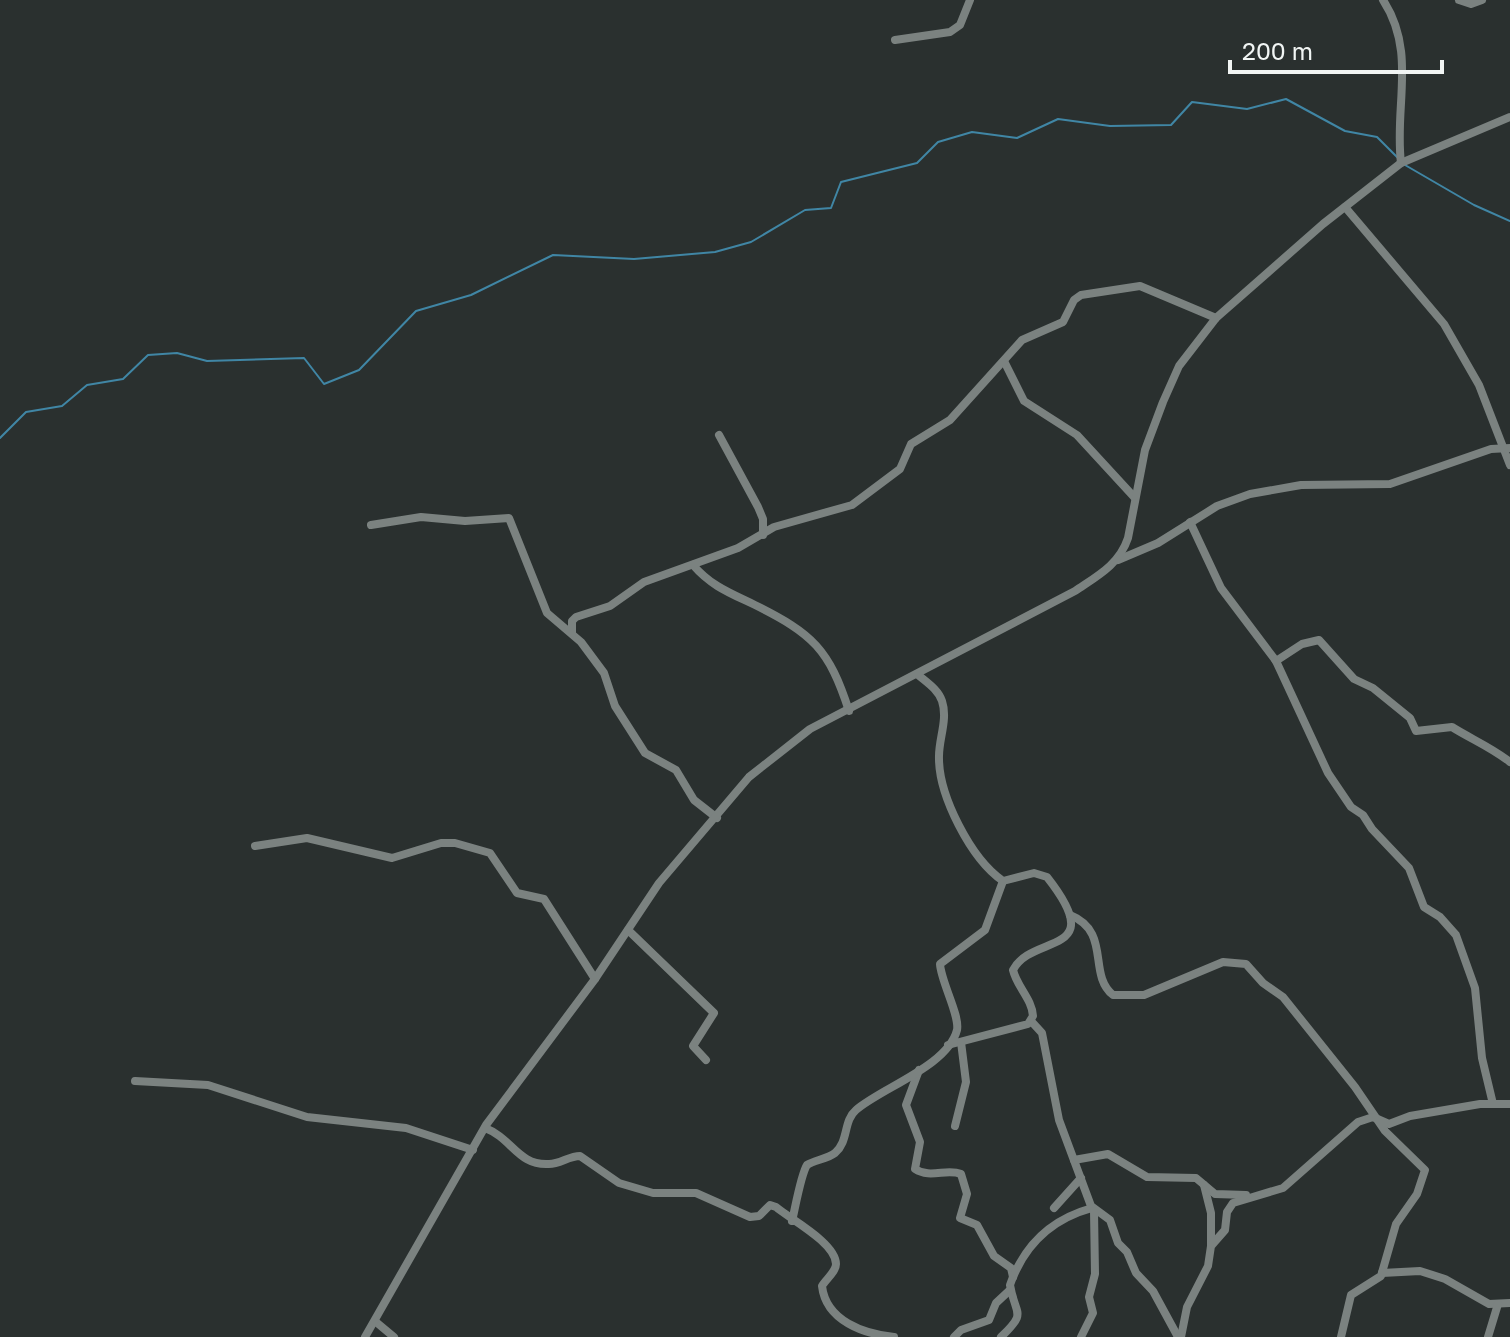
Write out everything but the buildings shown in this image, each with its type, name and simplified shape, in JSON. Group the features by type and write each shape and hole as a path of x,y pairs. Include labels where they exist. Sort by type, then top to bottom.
{"street":[{"path":"895,40 950,32 960,25 970,0"},
{"path":"1383,0 1397,22 1404,61 1399,143 1401,163"},
{"path":"1459,0 1471,4 1482,0"},
{"path":"1117,560 1128,538 1148,442 1179,366 1216,318 1401,163 1510,117"},
{"path":"1345,207 1444,324 1479,385 1507,448 1510,465"},
{"path":"572,633 576,617 610,606 644,582 693,565 763,535 774,527 852,505 900,469 911,444 950,420 1026,337 1063,322 1074,300 1091,292 1140,286 1216,318"},
{"path":"1004,361 1024,401 1077,435 1135,498"},
{"path":"719,435 758,507 763,535"},
{"path":"365,1337 485,1128 595,979 659,883 749,777 774,756 810,729 1075,591 1117,560 1158,543 1224,503 1250,494 1301,485 1390,484 1491,449 1507,448"},
{"path":"371,525 421,517 465,521 509,518 543,607 551,618 572,633 604,673 615,706 645,753 676,770 694,800 717,818"},
{"path":"1190,522 1221,588 1276,661 1303,723 1345,799 1409,868 1424,907 1440,917 1456,935 1475,988 1482,1058 1493,1104"},
{"path":"693,565 719,589 756,605 820,646 836,670 849,711"},
{"path":"1276,661 1302,644 1319,640 1354,679 1373,688 1407,714 1416,731 1455,728 1463,736 1486,744 1510,762"},
{"path":"917,674 936,691 942,702 939,760 954,815 1003,881"},
{"path":"255,846 307,838 392,858 441,843 484,850 495,858 517,893 544,899 595,979"},
{"path":"1003,881 1042,873 1070,915 1071,927 1066,935 1019,961 1013,970 1021,990 1032,1005 1031,1021 1042,1033 1059,1120 1093,1210 1095,1274 1089,1297 1093,1313 1081,1337"},
{"path":"792,1221 804,1168 839,1148 852,1115 858,1108 896,1087 948,1045 957,1026 940,964 985,930 1003,881"},
{"path":"1070,915 1085,921 1091,930 1105,984 1113,995 1144,995 1223,962 1246,964 1305,1022 1329,1059 1355,1087 1373,1117 1426,1173 1417,1194 1396,1224 1382,1273"},
{"path":"628,930 714,1013 693,1046 706,1060"},
{"path":"948,1045 1031,1021"},
{"path":"955,1126 966,1082 961,1042"},
{"path":"919,1069 906,1105 920,1142 915,1169 931,1174 956,1171 961,1174 967,1194 960,1218 979,1227 994,1256 1011,1268 1013,1277"},
{"path":"135,1081 208,1085 307,1117 406,1128 473,1150"},
{"path":"1211,1246 1225,1230 1230,1205 1283,1188 1341,1139 1351,1125 1373,1117 1392,1124 1410,1116 1510,1104"},
{"path":"485,1128 502,1134 517,1154 527,1160 550,1164 580,1156 619,1183 653,1193 696,1193 750,1217 759,1216 773,1205 792,1221 814,1233 836,1262 822,1286 829,1307 847,1324 894,1337"},
{"path":"1074,1160 1108,1154 1147,1177 1196,1178 1218,1195 1251,1196"},
{"path":"1054,1208 1081,1178"},
{"path":"1180,1337 1187,1307 1208,1266 1211,1217 1204,1185"},
{"path":"1001,1337 1019,1318 1010,1290 1013,1277 1038,1234 1076,1212 1093,1210 1110,1220 1118,1243 1127,1251 1136,1273 1153,1291 1180,1337"},
{"path":"1341,1337 1351,1295 1382,1273 1420,1271 1445,1279 1489,1304 1510,1303"},
{"path":"954,1337 961,1330 989,1320 995,1304 1010,1290"},
{"path":"1488,1337 1498,1304"},
{"path":"376,1322 394,1337"}],"waterway":[{"path":"0,438 26,412 62,406 87,385 123,379 148,355 177,353 207,361 304,358 324,384 359,370 416,311 471,295 553,255 634,259 715,252 751,242 805,210 831,208 841,182 917,163 938,142 972,132 1017,138 1058,119 1110,126 1171,125 1192,102 1247,109 1286,99 1345,131 1377,137 1398,158"},
{"path":"1405,165 1474,205 1510,221"}]}
